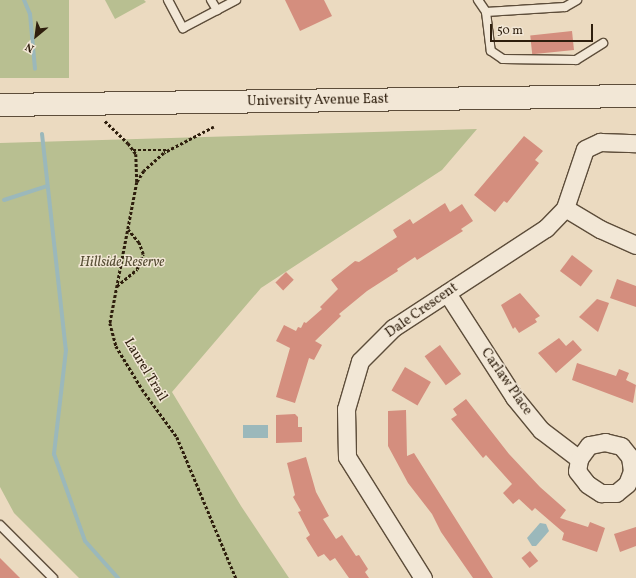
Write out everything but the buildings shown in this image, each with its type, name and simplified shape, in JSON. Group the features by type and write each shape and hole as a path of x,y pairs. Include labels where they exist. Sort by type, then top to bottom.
{"main road":[{"name":"University Avenue East","path":"0,105 88,105 636,96"}],"street":[{"name":"Dale Crescent","path":"423,578 347,457 346,409 360,361 393,328 520,247 546,228 565,208 586,149 600,142 636,143"},
{"path":"565,208 600,229 636,245"},
{"name":"Carlaw Place","path":"447,293 514,397 541,430 579,458"}],"lane":[{"path":"168,0 183,28 236,0"},
{"path":"211,0 217,10"},
{"path":"478,0 486,12 491,51 503,59 576,60 603,43"},
{"path":"486,12 565,7 577,0"},
{"path":"0,525 52,578"}],"path":[{"path":"88,105 136,154 137,182"},
{"name":"Laurel Trail","path":"214,127 170,150 144,171 137,182 110,323 116,346 142,389 177,437 236,578"},
{"path":"133,150 170,150"},
{"path":"117,286 137,269 143,254 139,243 128,230"}],"green space":[{"path":"0,0 69,0 69,78 0,78"},
{"path":"105,0 144,0 146,2 115,19"},
{"name":"Hillside Reserve","path":"477,129 442,170 261,288 172,392 241,506 289,578 79,578 14,513 0,487 0,143"}],"water":[{"path":"243,425 268,425 268,438 243,438"},
{"path":"540,523 546,524 549,531 536,546 532,546 527,538"}],"waterway":[{"path":"24,0 30,14 35,69"},
{"path":"42,134 66,350 54,454 85,541 118,578"},
{"path":"4,200 47,186"}]}
